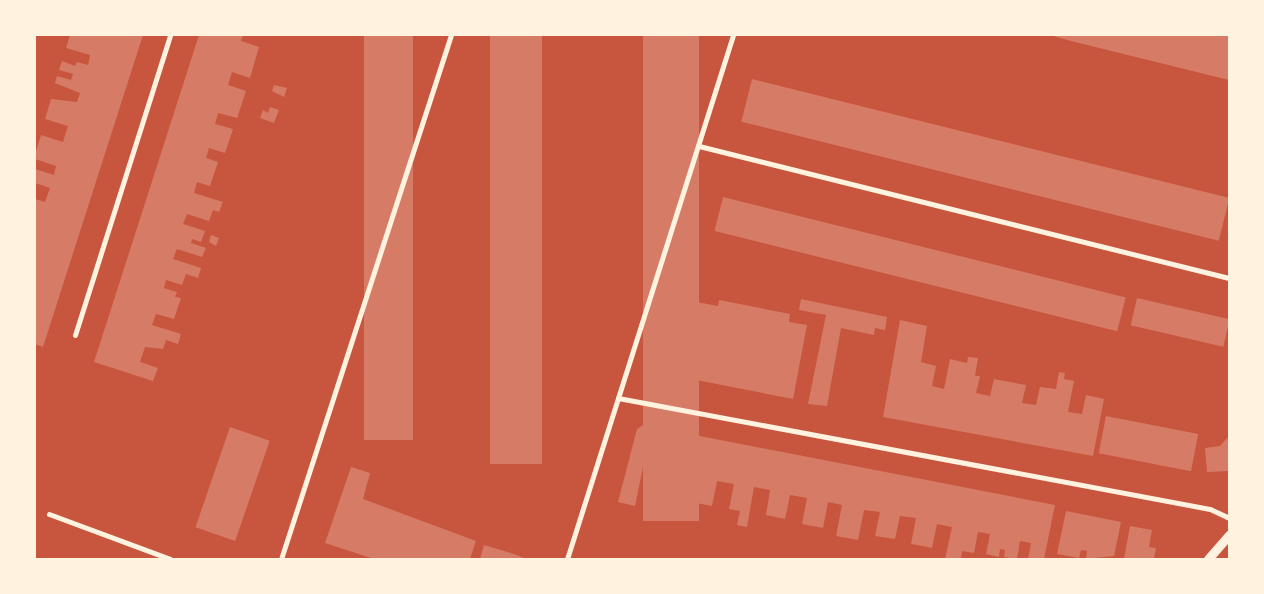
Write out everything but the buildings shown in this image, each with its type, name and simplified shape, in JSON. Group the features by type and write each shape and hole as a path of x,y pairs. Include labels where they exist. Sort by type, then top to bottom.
{"street":[{"path":"75,335 170,35"},
{"path":"281,559 451,35"},
{"path":"567,559 733,35"},
{"path":"699,146 1229,278"},
{"path":"618,398 1210,509 1229,518"},
{"path":"49,514 170,559"},
{"path":"1208,559 1229,534"}]}
